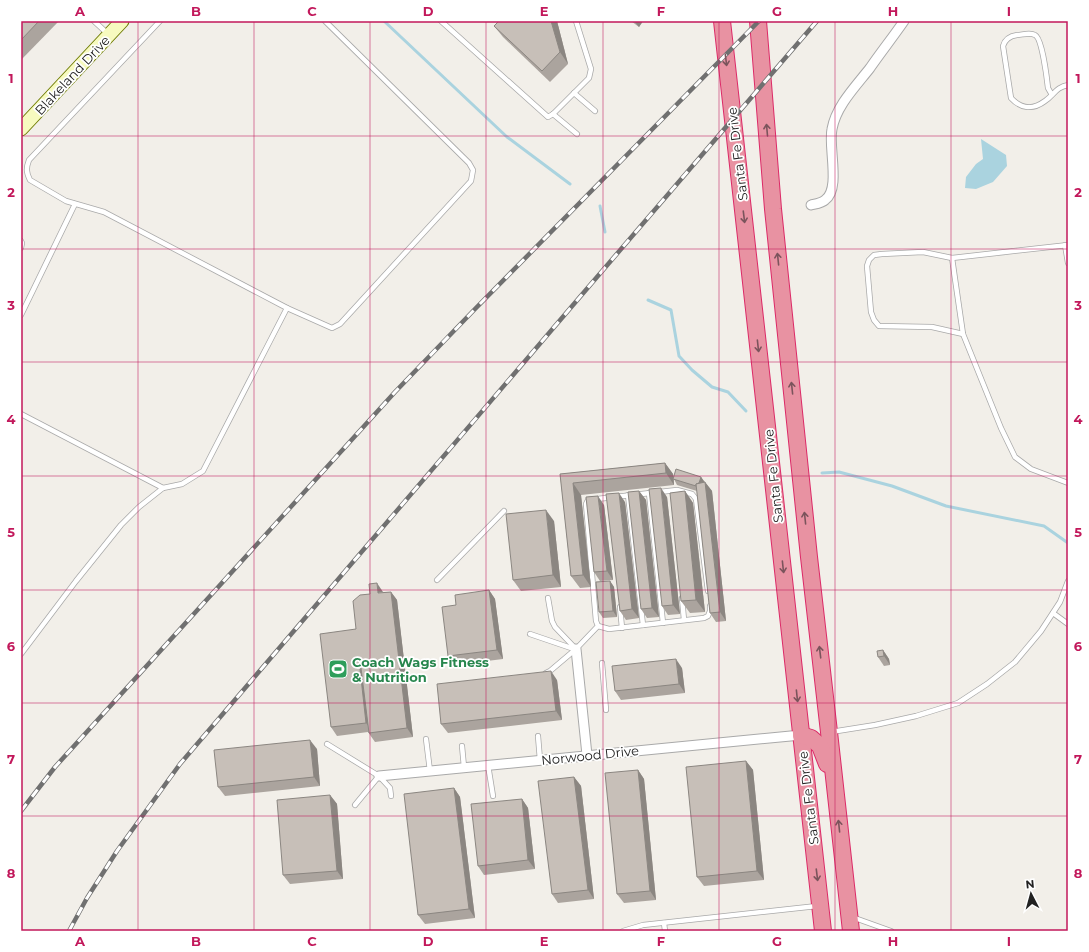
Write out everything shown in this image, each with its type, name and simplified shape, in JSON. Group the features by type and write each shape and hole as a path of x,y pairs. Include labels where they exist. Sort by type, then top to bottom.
{"highway":[{"name":"Santa Fe Drive","path":"722,21 823,931"},
{"name":"Santa Fe Drive","path":"758,21 773,209 809,556 850,923"},
{"path":"801,736 811,738 820,746 835,786"}],"street":[{"name":"Blakeland Drive","path":"21,129 122,21"},
{"path":"810,205 825,200 831,192 833,179 831,142 835,119 844,102 904,21"},
{"path":"576,649 587,755"},
{"name":"Norwood Drive","path":"379,776 587,755 801,736"}],"lane":[{"path":"94,21 109,35"},
{"path":"160,21 29,160 26,167 30,180 66,201 104,212 287,308 332,328 340,324 471,181 473,170 469,163 325,21"},
{"path":"441,21 548,117 553,114 589,78 592,70 576,21"},
{"path":"1052,95 1048,88 1039,38 1032,34 1007,38 1004,42 1004,46 1011,98 1016,103 1022,106 1030,107 1038,105 1046,101 1052,95 1056,90 1068,85"},
{"path":"574,93 595,111"},
{"path":"553,114 577,134"},
{"path":"21,315 76,204"},
{"path":"21,241 21,248"},
{"path":"963,334 932,327 879,326 874,320 871,312 867,266 869,260 874,255 882,254 923,252 952,258 1066,245 1068,263"},
{"path":"952,258 963,334 1001,428 1015,457 1031,469 1068,483"},
{"path":"21,654 76,581 121,525 139,507 163,488 182,484 202,471 287,308"},
{"path":"21,414 163,488"},
{"path":"671,490 672,498"},
{"path":"598,626 596,621 586,504 586,501 590,499 671,490 692,494 696,499 708,596"},
{"path":"649,493 663,623"},
{"path":"628,495 643,625"},
{"path":"607,497 608,505"},
{"path":"437,580 504,511"},
{"path":"829,732 875,725 916,716 958,703 987,684 1015,662 1041,631 1053,613 1060,602 1068,581"},
{"path":"681,590 684,620"},
{"path":"548,598 552,621 555,627 576,649"},
{"path":"598,626 609,629 704,618 708,616 710,611 709,603"},
{"path":"619,605 622,628"},
{"path":"1053,613 1068,624"},
{"path":"544,674 550,671 576,649 598,626"},
{"path":"530,634 576,649"},
{"path":"602,663 606,710"},
{"path":"538,736 540,760"},
{"path":"426,739 430,771"},
{"path":"327,744 379,776 390,788 391,796"},
{"path":"462,746 464,767"},
{"path":"488,765 493,796"},
{"path":"355,805 379,776"},
{"path":"623,931 643,925 821,905"},
{"path":"664,923 665,931"},
{"path":"850,923 891,931"}],"water":[{"path":"981,139 1006,155 1007,166 993,182 976,189 965,188 966,177 976,164 983,159"}],"building":[{"path":"21,21 39,21 21,40"},
{"path":"499,21 551,21 560,52 542,71 494,26"},
{"path":"665,463 666,473 573,483 583,575 571,576 560,474"},
{"path":"676,469 701,477 699,483 696,484 696,486 673,479"},
{"path":"705,482 720,612 710,613 696,484"},
{"path":"661,488 673,605 662,606 649,489"},
{"path":"639,491 652,608 641,609 628,492"},
{"path":"685,491 696,600 681,601 670,493"},
{"path":"619,493 632,609 620,611 606,494"},
{"path":"598,496 607,571 594,572 586,497"},
{"path":"546,510 553,575 513,580 506,514"},
{"path":"610,581 613,611 599,612 596,582"},
{"path":"377,583 378,593 391,592 407,728 369,733 361,668 366,723 331,727 320,634 356,629 353,601 360,595 370,594 369,584"},
{"path":"489,590 497,650 448,656 442,607 456,605 455,595"},
{"path":"883,650 884,656 878,657 877,651"},
{"path":"676,659 679,684 615,691 612,666"},
{"path":"551,671 556,711 441,724 437,684"},
{"path":"310,740 314,777 218,787 214,750"},
{"path":"746,761 757,871 697,877 686,767"},
{"path":"638,770 650,891 617,894 605,773"},
{"path":"574,777 588,890 552,894 538,781"},
{"path":"454,788 469,909 418,915 404,794"},
{"path":"330,795 337,871 283,875 277,800"},
{"path":"522,799 528,860 478,866 471,804"}],"waterway":[{"path":"384,21 507,137 570,184"},
{"path":"600,206 605,232"},
{"path":"648,300 671,310 679,356 692,370 712,387 728,392 746,411"},
{"path":"822,473 839,472 892,486 946,506 1044,526 1068,543"}],"railway":[{"path":"21,811 55,767 395,392 759,21"},
{"path":"69,931 87,898 117,851 180,764 817,21"}],"place":[{"name":"Coach Wags Fitness & Nutrition","path":"338,669"}]}
